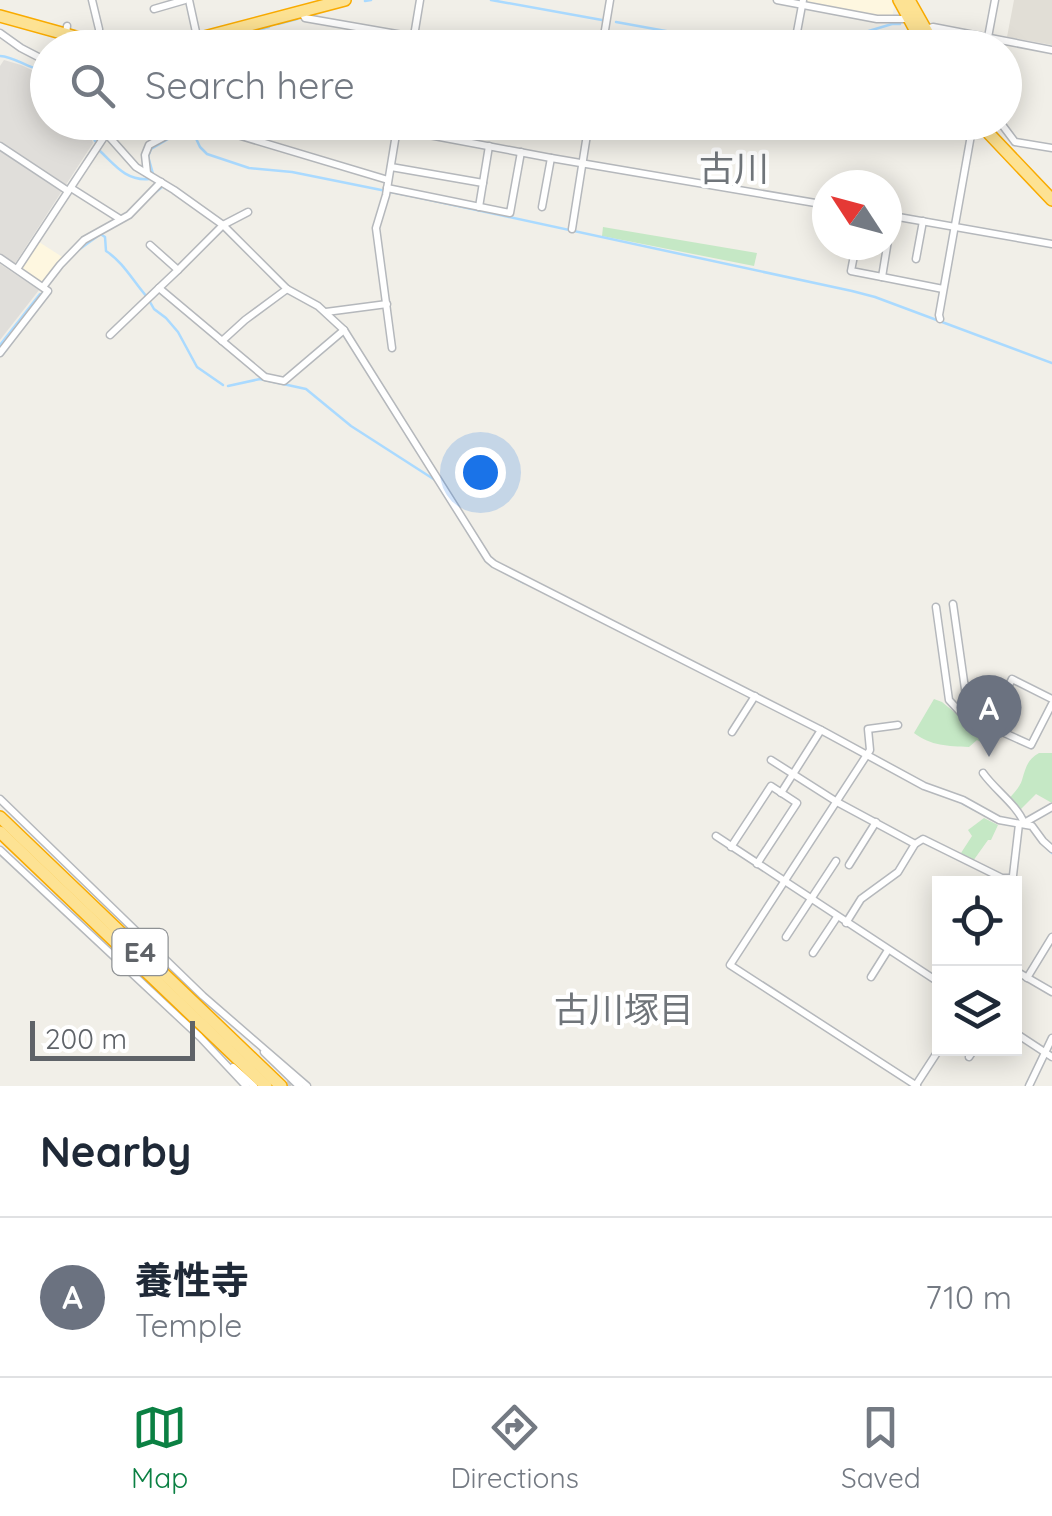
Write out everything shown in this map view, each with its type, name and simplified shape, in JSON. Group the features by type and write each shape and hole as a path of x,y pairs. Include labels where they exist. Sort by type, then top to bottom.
{"highway":[{"path":"204,30 318,0"},
{"path":"230,30 345,0"},
{"path":"899,0 914,30"},
{"path":"910,0 926,29"},
{"path":"0,8 51,30"},
{"path":"0,16 46,30"},
{"path":"994,140 1052,200"},
{"path":"1004,140 1052,190"},
{"name":"E4","path":"0,818 291,1084"},
{"name":"E4","path":"0,832 266,1086"}],"street":[{"path":"92,0 98,30"},
{"path":"154,9 187,0 195,30"},
{"path":"415,30 420,0"},
{"path":"605,30 610,0"},
{"path":"777,0 877,19 908,19"},
{"path":"989,30 995,0"},
{"path":"798,30 803,3"},
{"path":"302,12 305,18 378,30"},
{"path":"926,29 948,30"},
{"path":"0,33 30,53"},
{"path":"1022,44 1052,50"},
{"path":"17,269 102,140"},
{"path":"111,140 129,160 222,225 287,288 326,312 344,330 488,559 924,786 963,800 1000,820 1032,826 1052,850"},
{"path":"43,287 84,240 138,206 153,178 144,155 149,145 158,140"},
{"path":"250,140 387,188 510,213 521,152"},
{"path":"392,348 376,228 395,140"},
{"path":"462,140 812,201"},
{"path":"572,230 586,140"},
{"path":"940,319 970,140"},
{"path":"1014,140 1052,148"},
{"path":"0,146 120,220"},
{"path":"479,207 489,146"},
{"path":"542,207 551,158"},
{"path":"390,168 483,183"},
{"path":"110,335 222,225 248,212"},
{"path":"902,218 1052,244"},
{"path":"916,259 923,221"},
{"path":"150,245 178,270"},
{"path":"0,258 48,291 0,352"},
{"path":"854,260 852,271 944,289"},
{"path":"882,277 884,260"},
{"path":"159,288 265,377 284,381 344,330"},
{"path":"222,341 287,288"},
{"path":"326,312 387,304"},
{"path":"954,604 970,718"},
{"path":"936,607 952,706 970,718 1032,745 1052,702 1012,679 989,726"},
{"path":"946,680 965,682 999,703"},
{"path":"732,732 755,696"},
{"path":"898,724 868,729 870,750 730,965 916,1086 935,1056"},
{"path":"781,793 822,730"},
{"path":"771,760 837,802 915,844"},
{"path":"984,773 994,789 1020,814 1022,824 1013,876"},
{"path":"732,847 771,786 797,803 757,864"},
{"path":"0,799 203,996 307,1086"},
{"path":"1022,824 1052,806"},
{"path":"849,865 876,822"},
{"path":"716,836 932,979"},
{"path":"846,922 861,899 898,872 915,844 923,839 998,876"},
{"path":"0,850 200,1037 246,1086"},
{"path":"786,938 836,861"},
{"path":"813,953 837,917"},
{"path":"1027,978 1052,937"},
{"path":"870,977 888,950"},
{"path":"1022,975 1052,992"},
{"path":"1022,1037 1048,1055"},
{"path":"1029,1086 1048,1055 1052,1038"},
{"path":"258,1043 291,1084"},
{"path":"222,1061 254,1086"}],"shaded area":[{"path":"807,0 891,0 894,7 892,19"},
{"path":"1014,0 1052,0 1052,45 1022,40 1022,30 1008,30"},
{"path":"4,60 30,69 30,140 93,143 14,265 0,256 0,66"},
{"path":"39,242 64,258 41,283 21,269"},
{"path":"0,264 39,290 0,340"}],"green space":[{"path":"603,227 757,253 754,266 602,236"},
{"path":"934,699 994,733 984,744 977,740 969,747 927,741 914,733"},
{"path":"1039,753 1052,753 1052,803 1036,794 1019,811 1008,800 1020,785 1029,761"},
{"path":"984,818 998,825 973,861 961,853 972,836 968,830"}],"waterway":[{"path":"365,1 371,0"},
{"path":"491,0 602,20"},
{"path":"278,24 297,19"},
{"path":"616,22 660,30"},
{"path":"872,30 900,24"},
{"path":"258,30 269,27"},
{"path":"0,56 30,66"},
{"path":"153,174 148,156 151,149 166,140"},
{"path":"197,140 207,154 249,168 292,172 416,197 852,291 1052,363"},
{"path":"100,151 127,175 149,179"},
{"path":"152,195 162,187"},
{"path":"77,251 102,233"},
{"path":"102,235 106,251 147,297"},
{"path":"0,345 40,294"},
{"path":"150,302 178,332 197,367 223,385"},
{"path":"228,386 260,379 306,389 351,426 435,480"},
{"path":"491,565 524,583"},
{"path":"958,801 973,809"},
{"path":"1041,842 1052,853"}],"tunnel":[{"path":"286,1086 291,1082"}],"place":[{"name":"養性寺","path":"989,757"}],"district":[{"name":"古川","path":"734,169"},
{"name":"古川塚目","path":"624,1010"}]}
